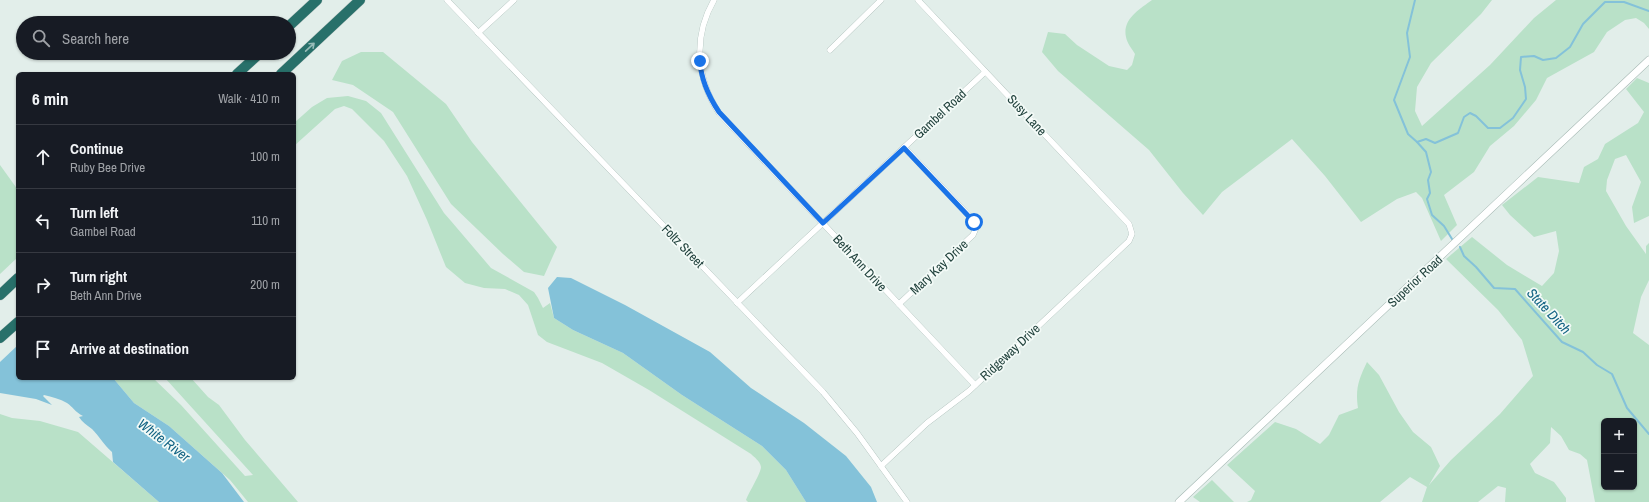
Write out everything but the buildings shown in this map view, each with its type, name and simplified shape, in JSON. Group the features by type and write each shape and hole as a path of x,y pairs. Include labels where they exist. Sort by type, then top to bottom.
{"highway":[{"path":"296,20 317,0"},
{"path":"296,60 360,0"},
{"path":"239,72 252,60"},
{"path":"283,72 296,60"},
{"path":"0,294 16,280"},
{"path":"0,338 16,324"}],"street":[{"name":"Foltz Street","path":"447,0 836,406 858,433 907,502"},
{"path":"478,33 514,0"},
{"name":"Beth Ann Drive","path":"714,0 704,22 700,51 702,76 707,91 716,107 728,122 975,385"},
{"path":"830,50 882,0"},
{"name":"Susy Lane","path":"918,0 1129,224 1132,232"},
{"name":"Superior Road","path":"1180,502 1649,60"},
{"name":"Gambel Road","path":"737,303 986,72"},
{"name":"Mary Kay Drive","path":"899,304 973,235 976,228 973,220 904,148"},
{"name":"Ridgeway Drive","path":"881,466 927,423 975,385 1129,241 1132,232"}],"green space":[{"path":"1152,0 1492,0 1481,14 1431,63 1417,87 1415,111 1422,126 1490,65 1534,18 1556,0 1649,0 1649,29 1644,23 1636,18 1625,20 1607,32 1594,52 1547,78 1536,100 1514,126 1490,146 1474,172 1444,195 1457,225 1441,241 1422,198 1416,192 1397,199 1361,222 1325,176 1292,139 1222,192 1203,215 1183,193 1149,150 1058,71 1042,52 1048,32 1065,34 1077,45 1109,66 1127,70 1132,65 1135,54 1128,44 1125,31 1127,25 1129,20 1137,11"},
{"path":"361,52 383,52 446,104 472,142 557,247 544,276 524,272 451,204 393,112 353,85 332,80 342,61"},
{"path":"1637,78 1649,83 1649,216 1634,223 1632,207 1641,182 1626,155 1615,159 1607,180 1606,191 1626,226 1646,254 1646,246 1649,243 1649,280 1641,297 1633,333 1649,345 1649,502 1595,502 1587,460 1580,454 1569,450 1561,436 1551,427 1550,443 1530,464 1535,473 1554,482 1566,498 1566,502 1505,502 1506,488 1498,486 1478,502 1422,502 1427,487 1410,477 1380,502 1247,502 1251,500 1255,491 1227,465 1275,422 1296,429 1320,444 1329,435 1339,415 1358,408 1358,384 1367,362 1379,375 1399,412 1413,432 1431,447 1440,466 1429,485 1451,460 1500,414 1533,376 1522,340 1498,310 1446,259 1472,237 1507,265 1542,286 1554,273 1559,251 1556,231 1534,237 1510,215 1502,205 1538,177 1579,183 1584,167 1598,159 1605,144 1638,123 1644,112 1626,89"},
{"path":"348,96 366,101 381,113 444,213 491,268 534,292 543,308 550,303 554,318 573,330 623,353 682,395 762,446 786,470 806,502 748,502 746,500 761,467 758,461 751,454 649,390 602,363 547,342 538,335 528,305 519,295 505,289 484,288 465,283 446,267 407,176 384,141 352,109 344,106 335,109 296,144 296,121 312,107 327,98"},
{"path":"0,165 16,187 16,259 0,274"},
{"path":"115,380 155,380 181,405 245,476 253,475 167,380 193,380 208,397 219,405 245,440 298,502 248,502 230,480 169,426 134,403"},
{"path":"0,414 12,418 40,421 78,432 159,502 0,502"},
{"path":"1212,480 1234,502 1200,502 1193,497"}],"water":[{"path":"557,277 571,278 625,305 710,352 751,388 804,423 846,456 871,487 877,502 806,502 786,470 762,446 682,395 623,353 573,330 554,318 548,288"},
{"name":"White River","path":"0,330 16,333 16,380 115,380 134,403 169,426 222,473 244,502 159,502 113,462 112,452 92,429 79,417 83,416 67,403 44,395 43,396 52,405 36,399 0,393"}],"pier":[{"path":"0,328 16,331 16,347 0,362"}],"waterway":[{"name":"State Ditch","path":"1415,0 1407,33 1410,57 1394,100 1408,134 1426,152 1431,172 1428,180 1430,193 1427,199 1432,215 1444,226 1452,239"},
{"path":"1417,142 1426,139 1435,143 1458,133 1464,117 1470,113 1476,116 1488,128 1500,128 1513,118 1526,99 1525,87 1520,70 1521,57 1534,56 1543,60 1556,58 1570,47 1583,24 1605,2 1624,2 1649,11"},
{"name":"State Ditch","path":"1460,247 1464,256 1476,267 1494,288 1515,289 1562,342 1583,352 1597,365 1612,374 1627,408 1649,434"}],"route":[{"path":"700,61 702,76 707,91 719,112 823,223 904,148 974,222"}]}
